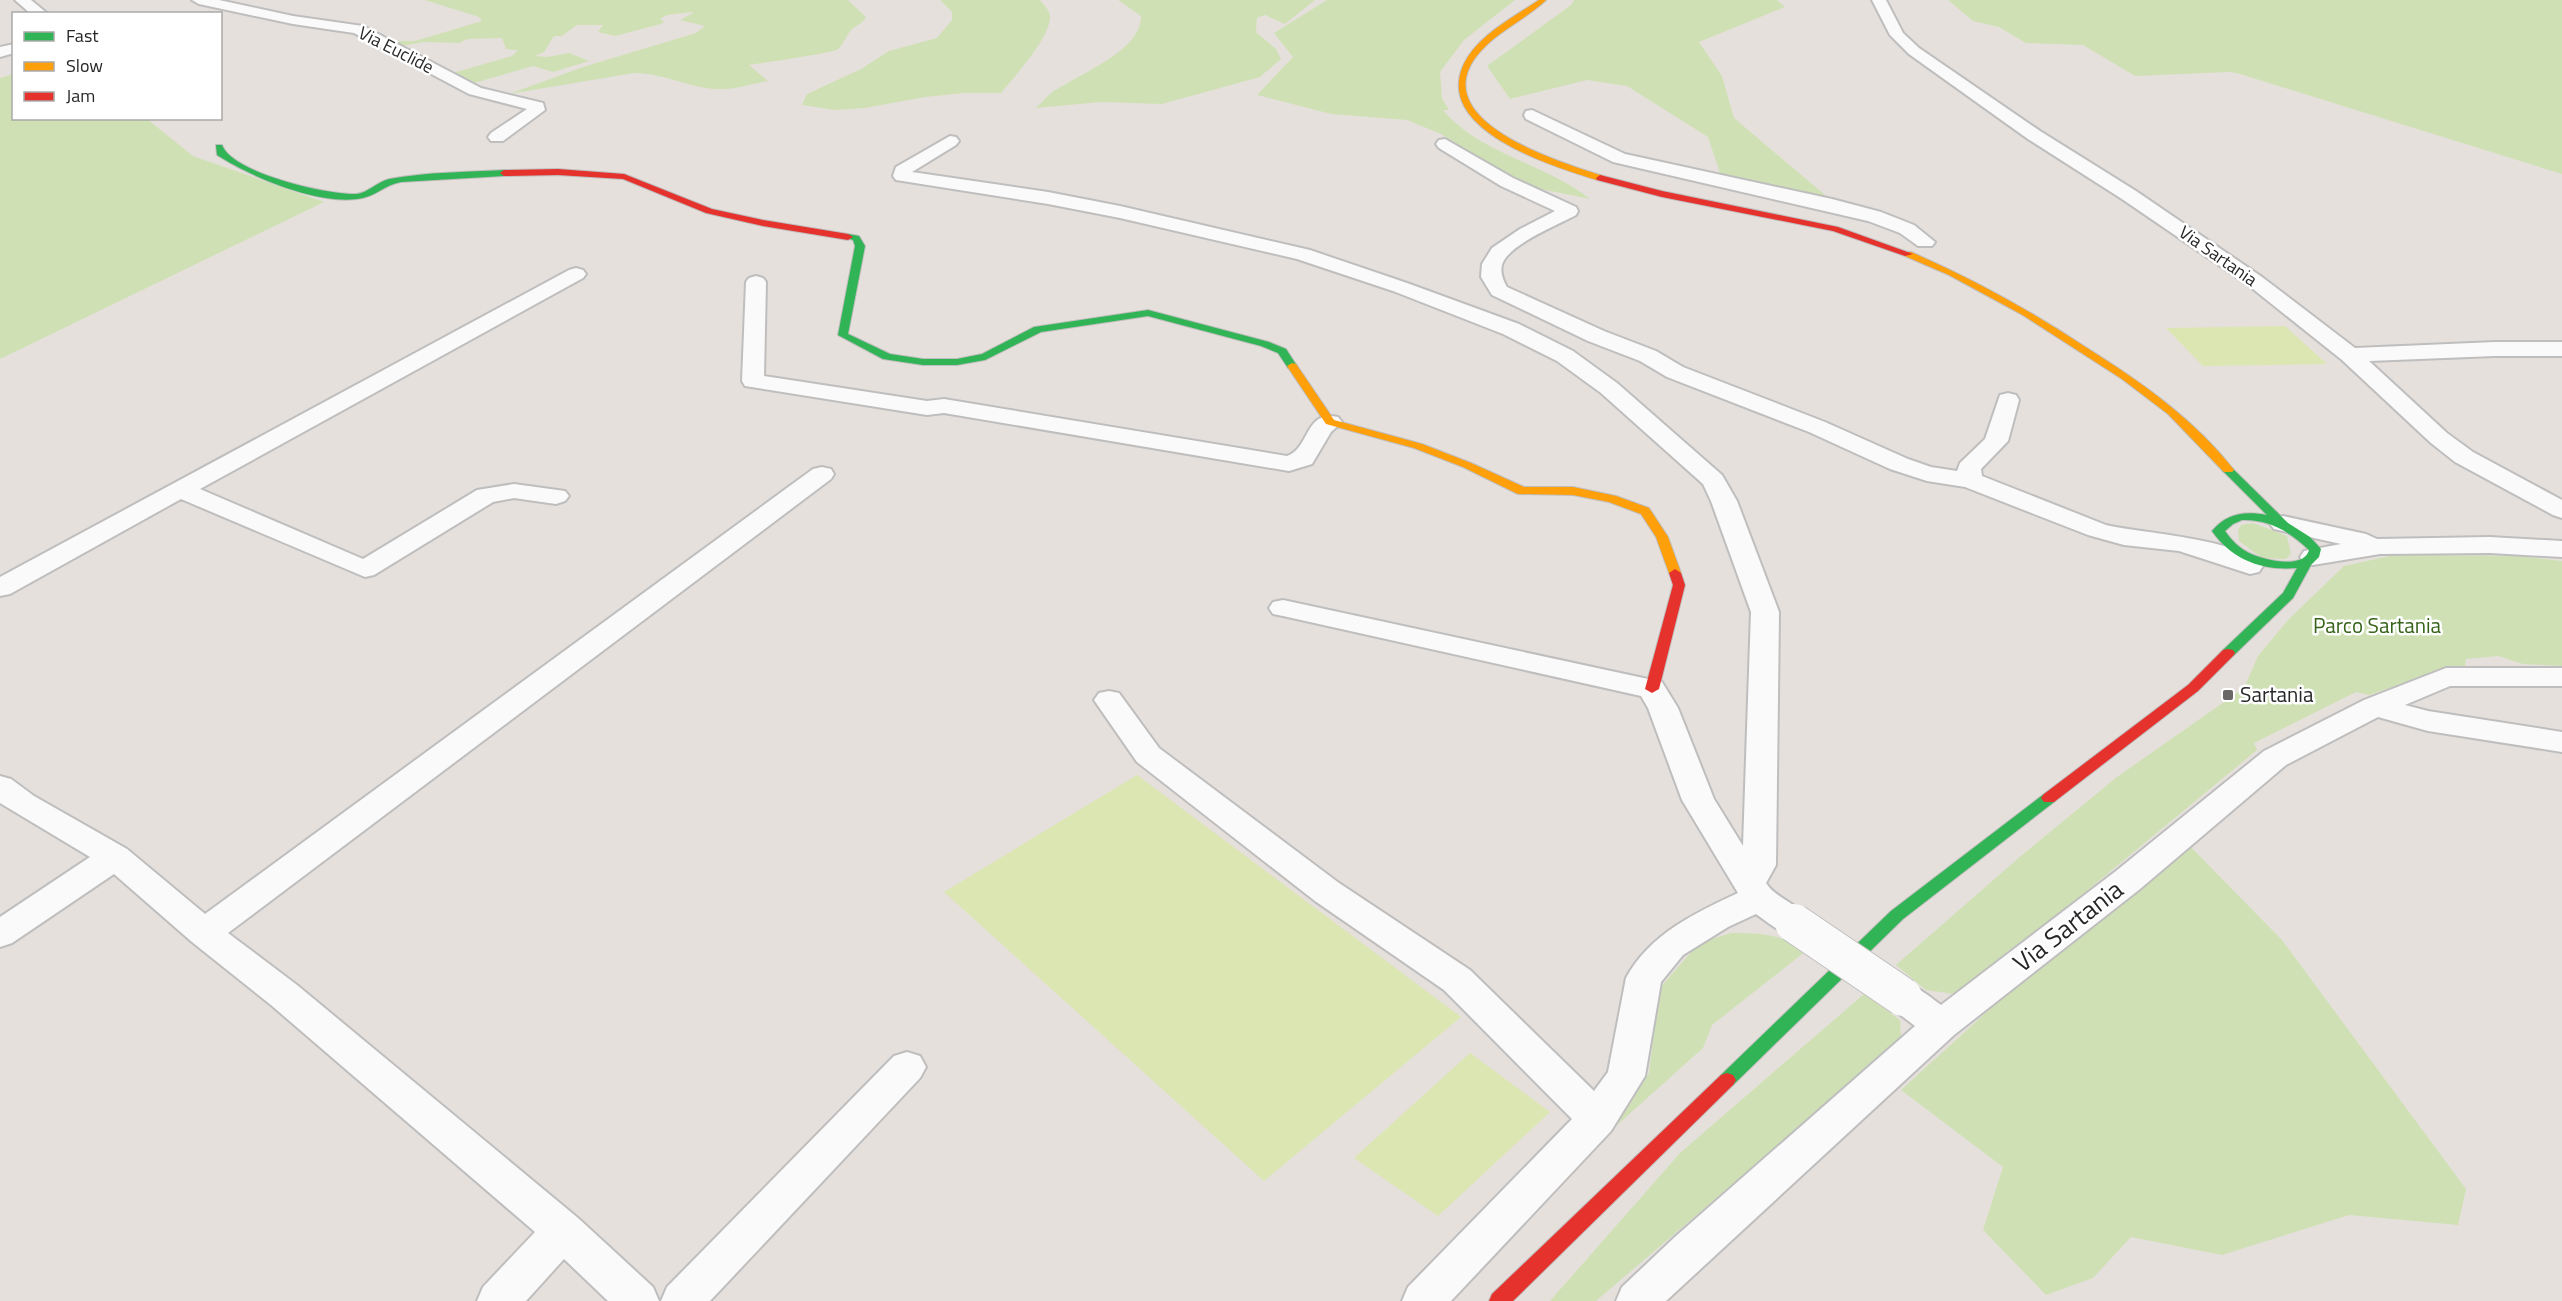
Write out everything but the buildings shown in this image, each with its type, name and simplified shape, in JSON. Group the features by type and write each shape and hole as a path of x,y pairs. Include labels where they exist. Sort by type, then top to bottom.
{"street":[{"path":"22,0 38,12"},
{"name":"Via Euclide","path":"199,0 293,20 358,29 474,91 537,106 537,110 497,137"},
{"path":"1543,0 1499,31 1467,63 1461,81 1462,94 1470,111 1491,133 1537,156 1579,172 1682,197 1795,219 1893,247 1926,252 2065,335 2170,410 2283,524 2380,546"},
{"name":"Via Sartania","path":"1879,0 1897,35 1914,51 2025,129 2129,195 2255,281 2350,355 2439,438 2464,457 2562,510"},
{"path":"1532,115 1618,158 1700,179 1816,201 1905,227 1920,235 1926,252"},
{"path":"950,141 902,171 902,176 1048,198 1303,254 1400,287 1510,329 1565,356 1609,388 1713,480 1724,501 1765,612 1759,865 1754,890 1716,918 1671,946 1644,978 1626,1076 1597,1119 1423,1301"},
{"path":"1445,144 1507,182 1570,204 1497,254 1490,266 1491,281 1499,291 1596,336 1648,356 1675,372 1817,427 1899,464 1927,474 1970,480 2097,530 2124,537 2156,539 2202,548 2250,566 2279,565 2380,546 2490,545 2562,549"},
{"path":"219,147 220,153 228,159 285,184 326,195 358,196 372,193 385,183 464,177 541,173 613,175 640,183 680,201 710,211 856,238 860,246 843,335 887,357 923,362 957,362 985,357 1038,329 1148,313 1265,344 1282,351 1330,422 1418,446 1467,465 1521,491 1573,491 1612,498 1645,511 1662,537 1679,585 1652,689 1663,708 1698,800 1754,890 1794,923 1941,1025"},
{"path":"0,588 576,274"},
{"path":"756,282 753,381 927,408 944,406 1289,464 1303,459 1322,428 1330,422"},
{"path":"2350,355 2495,349 2562,349"},
{"path":"1970,480 1969,468 1996,441 2008,400"},
{"path":"1499,1301 1897,915 2193,688 2288,595 2315,549 2309,540 2283,524 2240,506 2225,467"},
{"path":"204,933 822,474"},
{"path":"180,490 365,569 486,495 514,491 556,496"},
{"path":"2218,531 2221,523 2230,519 2240,506"},
{"path":"2156,539 2195,536 2218,531"},
{"path":"2218,531 2226,544 2250,566"},
{"path":"2260,596 2265,618"},
{"path":"1283,608 1652,689"},
{"name":"Via Sartania","path":"1637,1301 1691,1249 1941,1025 2128,880 2275,758 2375,707 2446,677 2562,677"},
{"path":"1108,700 1148,755 1327,891 1457,980 1597,1119"},
{"path":"2375,707 2428,721 2562,742"},
{"path":"0,787 116,857 204,933 284,995 563,1231 638,1301"},
{"path":"0,934 116,857"},
{"path":"682,1301 907,1067"},
{"path":"498,1301 563,1231"}],"green space":[{"path":"425,0 848,0 866,17 852,29 842,45 834,51 749,65 768,81 714,89 634,73 509,94 583,67 696,33 705,26 680,20 692,12 667,15 660,19 664,22 661,24 615,36 598,32 603,25 577,25 562,36 554,36 544,52 535,56 547,57 569,53 589,61 553,72 533,66 474,83 453,73 512,56 518,50 506,49 502,38 468,39 459,43 424,42 396,47 391,44 415,41 482,21 479,17"},
{"path":"940,0 1040,0 1049,12 1050,20 1047,31 1024,66 1001,93 964,93 925,97 865,108 835,110 802,105 807,94 861,69 889,51 937,38 952,20 952,12"},
{"path":"1118,0 1315,0 1285,24 1265,15 1257,18 1256,32 1276,49 1281,59 1260,77 1162,104 1101,102 1036,108 1050,94 1105,62 1131,41 1138,29 1141,16"},
{"path":"1327,0 1515,0 1464,40 1440,72 1442,98 1449,110 1443,110 1476,138 1553,176 1590,199 1526,186 1441,134 1407,120 1331,114 1257,95 1293,57 1274,33"},
{"path":"1574,0 1777,0 1785,7 1699,42 1722,76 1734,118 1831,200 1721,176 1708,137 1627,86 1587,80 1510,99 1487,66 1571,5"},
{"path":"1948,0 2562,0 2562,174 2240,74 2230,72 2135,76 2083,45 2026,43 1999,27 1973,21"},
{"path":"12,74 12,120 148,120 193,156 324,202 0,359 0,78"},
{"path":"2285,326 2327,364 2203,366 2166,328"},
{"path":"2253,523 2287,536 2291,554 2286,559 2262,558 2239,541 2238,530 2241,525"},
{"name":"Parco Sartania","path":"2394,555 2517,556 2562,561 2562,666 2523,664 2498,656 2466,659 2465,666 2437,672 2369,695 2356,692 2254,743 2257,750 1961,995 1926,990 1896,965 2022,855 2117,777 2244,688 2258,656 2288,620 2344,566"},
{"path":"1137,775 1461,1017 1264,1181 944,892"},
{"path":"2180,836 2282,940 2466,1189 2458,1225 2349,1215 2222,1255 2131,1237 2093,1278 2046,1295 1983,1230 2003,1167 1901,1090"},
{"path":"1731,933 1752,933 1779,938 1806,951 1712,1025 1703,1048 1616,1126 1649,1073 1659,989 1699,943"},
{"path":"1864,994 1900,1020 1901,1040 1596,1301 1550,1301 1680,1153"},
{"path":"1470,1053 1550,1112 1438,1216 1354,1158"}],"traffic: fast":[{"path":"219,147 220,153 267,178 307,190 345,196 364,195 384,183 401,180 445,175 504,173"},
{"path":"848,237 856,238 860,246 843,335 887,357 923,362 957,362 985,357 1038,329 1148,313 1265,344 1282,351 1292,366"},
{"path":"2228,470 2283,524"},
{"path":"2228,653 2288,595 2306,563 2313,557 2315,549 2294,531 2268,519 2254,516 2241,517 2228,522 2218,531 2235,550 2245,556 2268,563 2306,563"},
{"path":"1727,1080 1897,915 2049,798"}],"traffic: slow":[{"path":"1543,0 1501,29 1482,46 1467,65 1461,87 1468,107 1484,125 1506,140 1558,164 1600,178"},
{"path":"1908,254 1952,273 2025,312 2126,377 2172,412 2228,470"},
{"path":"1292,366 1330,422 1418,446 1467,465 1522,491 1573,491 1612,499 1645,511 1662,537 1675,573"}],"traffic: jam":[{"path":"504,173 558,172 624,177 709,211 763,223 848,237"},
{"path":"1600,178 1662,194 1835,229 1908,254"},
{"path":"1652,689 1679,585 1675,573"},
{"path":"2049,798 2193,688 2228,653"},
{"path":"1499,1301 1727,1080"}],"place":[{"name":"Sartania","path":"2228,695"}]}
